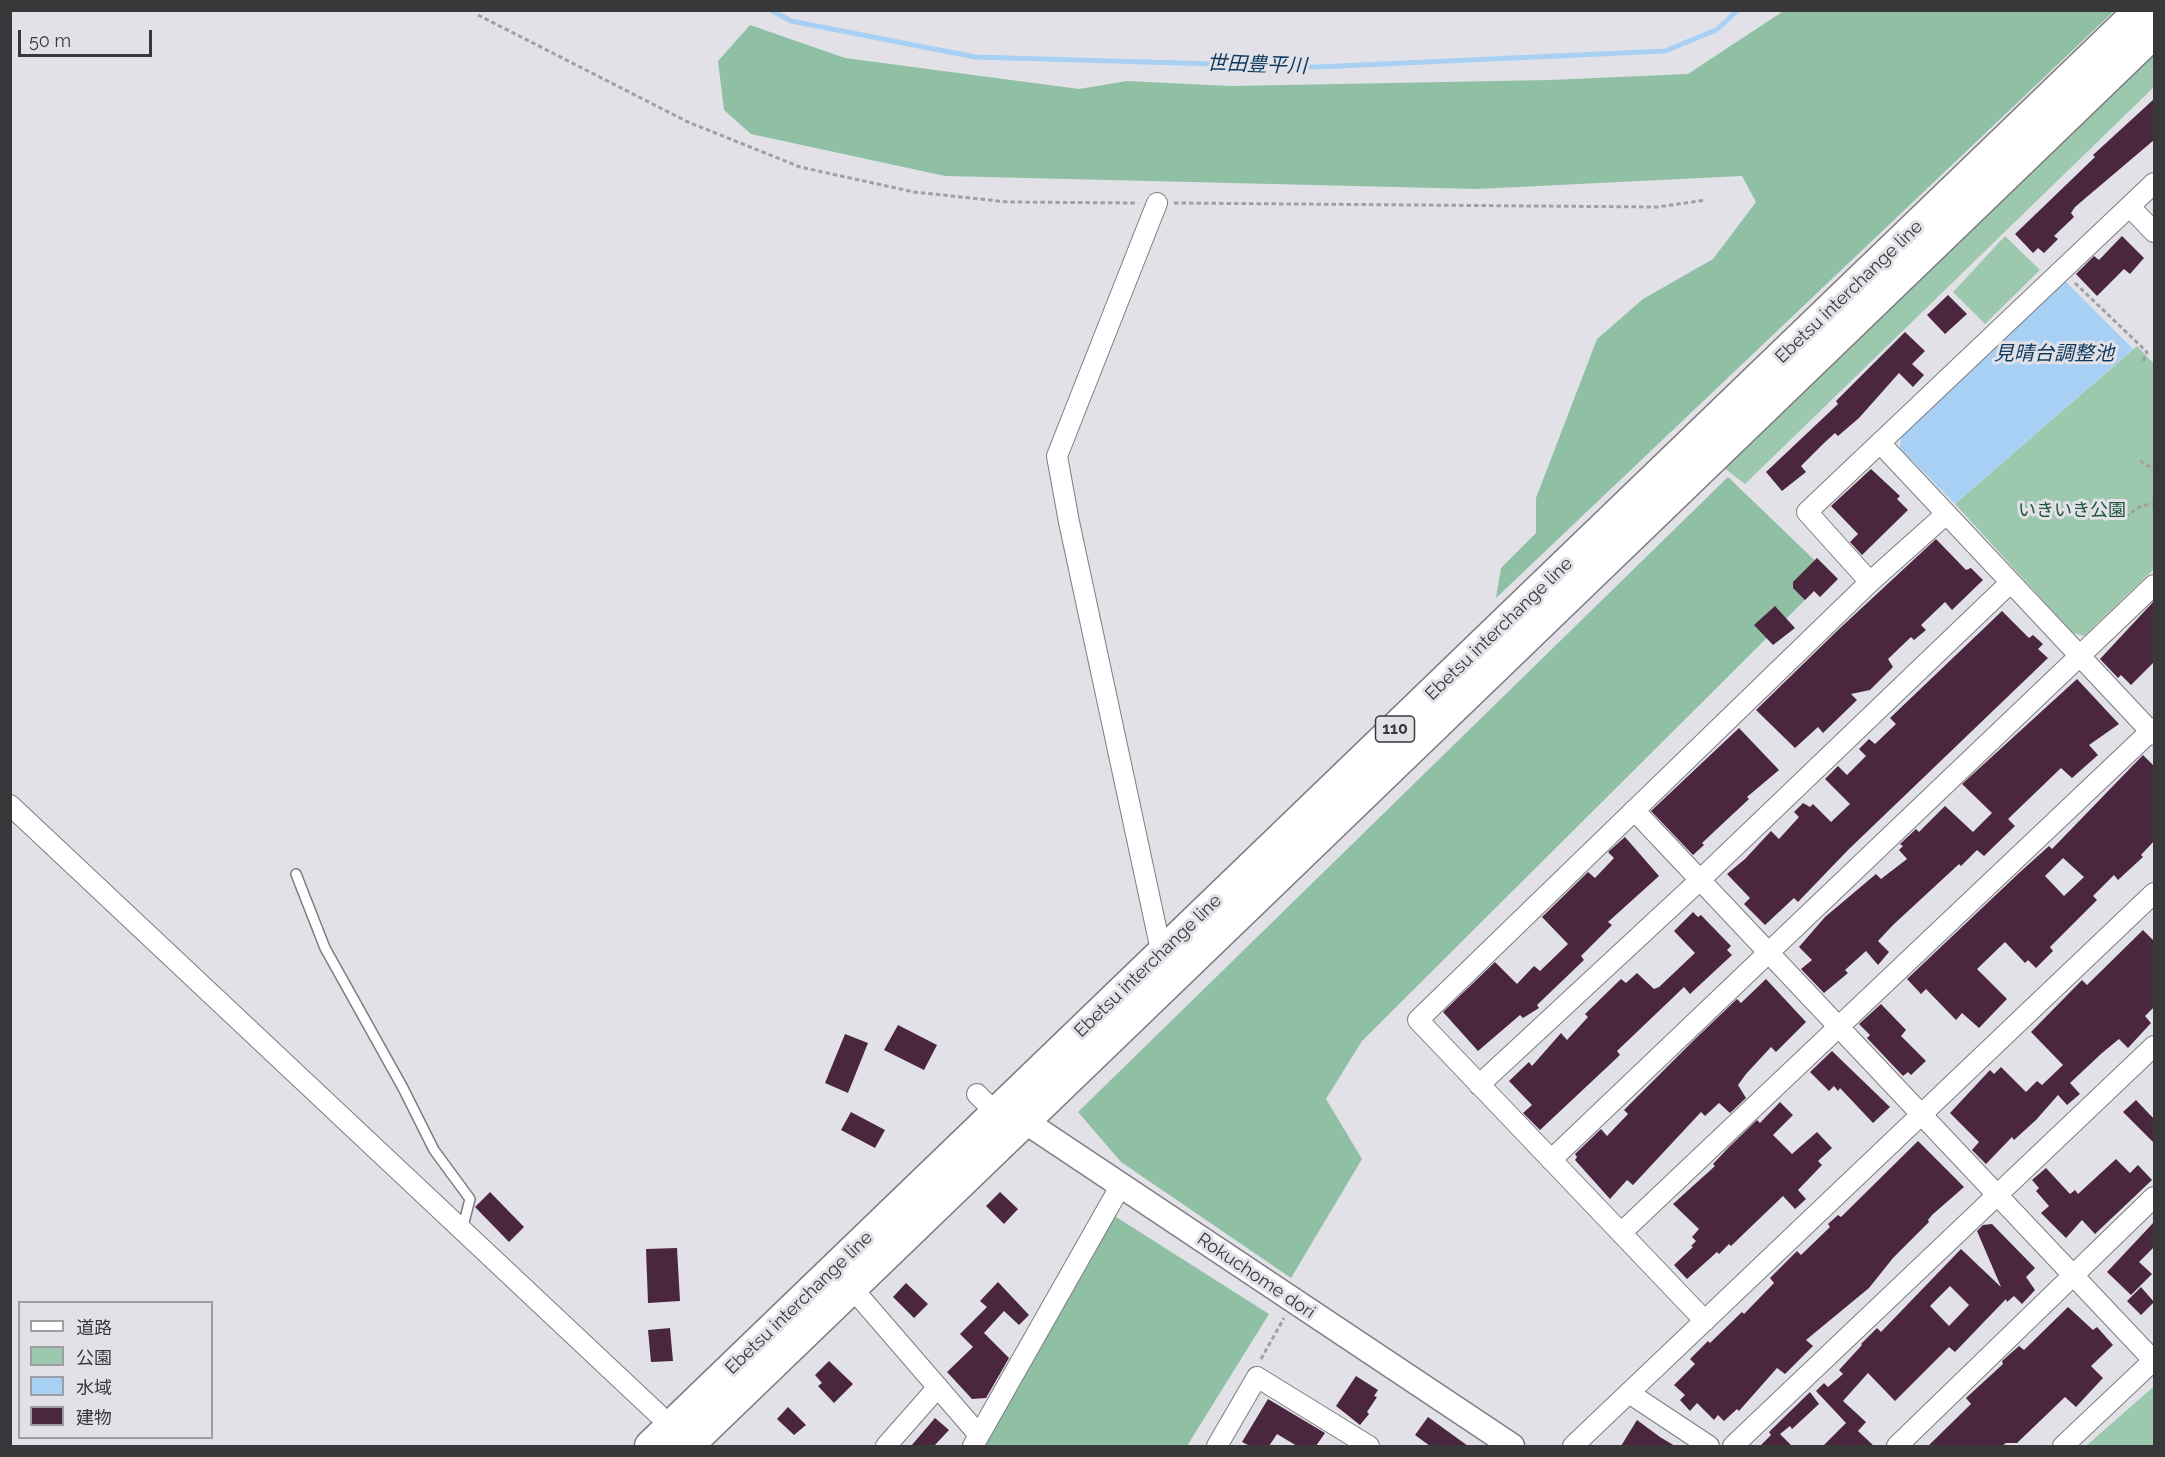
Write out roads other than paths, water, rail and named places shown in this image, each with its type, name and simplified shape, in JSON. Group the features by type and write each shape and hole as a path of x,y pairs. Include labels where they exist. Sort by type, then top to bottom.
{"main road":[{"name":"Ebetsu interchange line","path":"650,1446 986,1103 1162,953 2140,10"},
{"name":"Ebetsu interchange line","path":"688,1446 2154,33"}],"street":[{"path":"1870,582 1807,512 2154,183"},
{"path":"1157,203 1057,456 1069,522 1162,953 1167,986"},
{"path":"2130,207 2154,232"},
{"path":"1622,1233 2153,732 1945,514 1881,443"},
{"path":"1705,1321 1418,1020 1870,582 1945,514"},
{"path":"1479,1085 1700,880 2010,583"},
{"path":"1551,1160 2154,585"},
{"path":"10,805 658,1414"},
{"path":"1634,810 2154,1361 2063,1446"},
{"path":"1572,1446 2154,893"},
{"path":"1733,1446 2154,1046"},
{"name":"Rokuchome dori","path":"986,1103 1026,1122 1512,1446"},
{"path":"852,1288 938,1387 976,1441 1121,1185"},
{"path":"1897,1446 2154,1197"},
{"path":"1217,1446 1257,1377 1358,1443"},
{"path":"886,1446 938,1387"},
{"path":"1629,1393 1709,1446"}],"lane":[{"path":"296,874 325,948 392,1068 434,1150 470,1199 462,1230"}],"water":[{"name":"見晴台調整池","path":"2062,278 2133,349 1955,504 1900,448 1901,436"}],"waterway":[{"name":"世田豊平川","path":"771,10 791,21 975,57 1317,67 1665,51 1716,30 1738,10"}],"park label":[{"name":"いきいき公園","path":"2072,511"}]}
